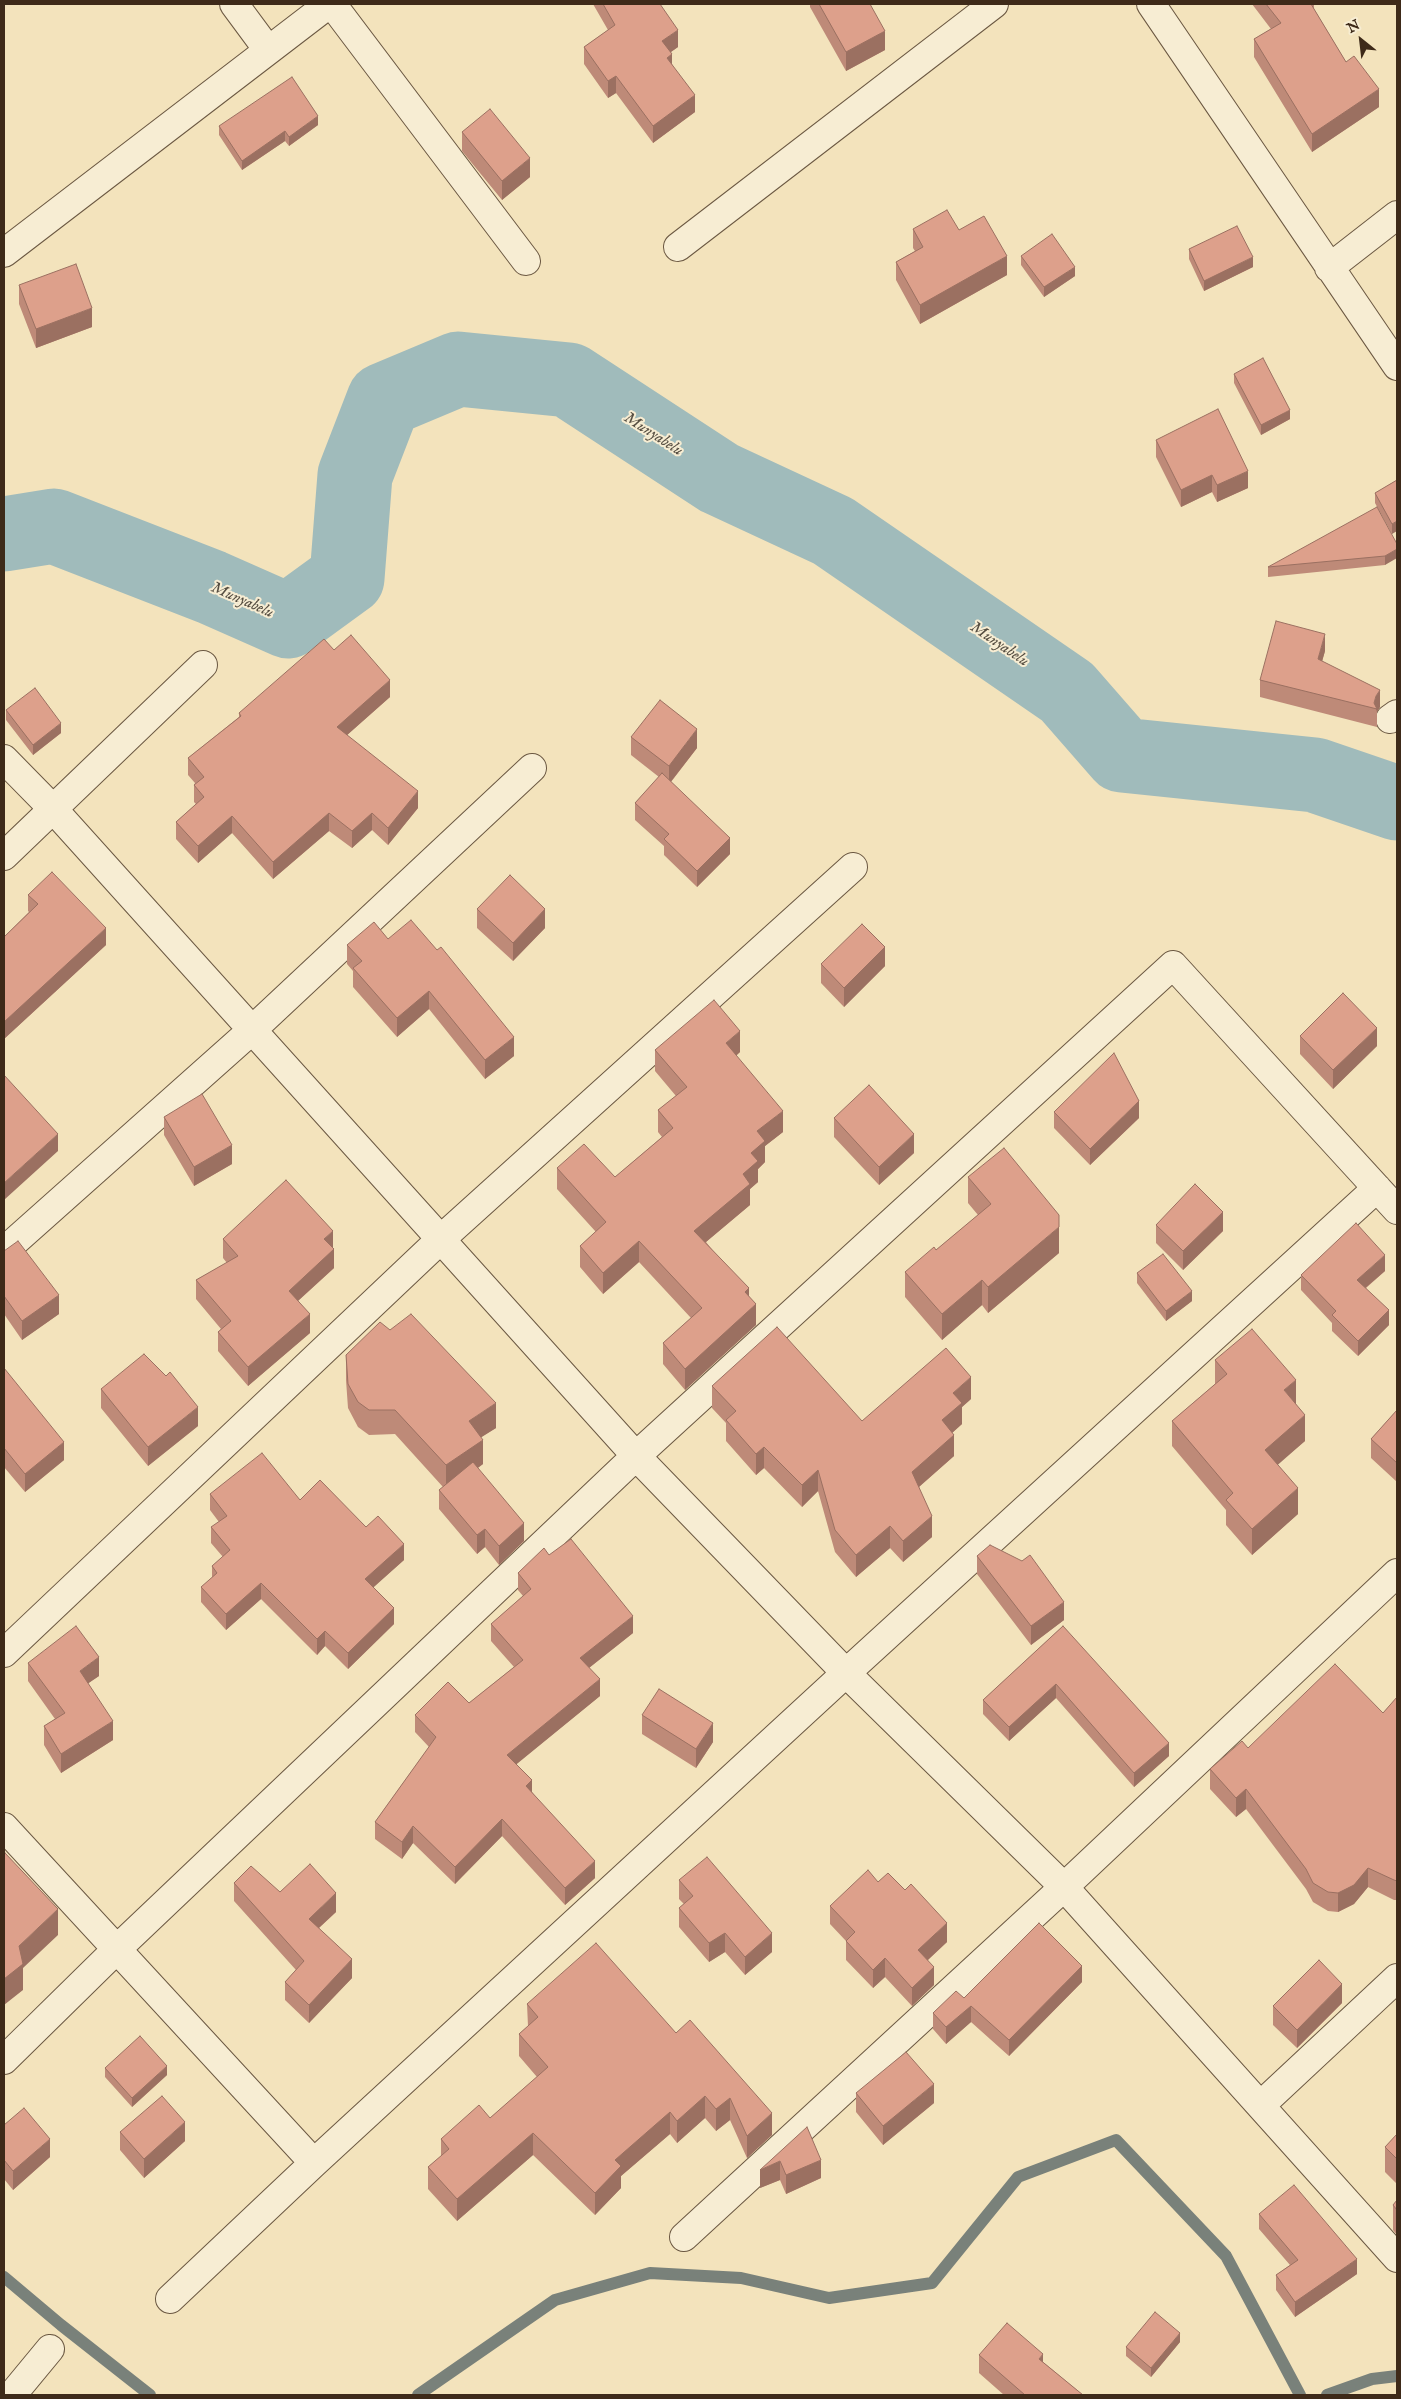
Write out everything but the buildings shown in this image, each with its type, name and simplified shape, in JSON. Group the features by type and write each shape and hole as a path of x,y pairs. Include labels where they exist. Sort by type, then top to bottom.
{"street":[{"path":"234,4 268,50"},
{"path":"4,253 330,4 526,260"},
{"path":"678,247 994,4"},
{"path":"1151,4 1397,366"},
{"path":"1329,268 1397,215"},
{"path":"4,856 54,810 203,664"},
{"path":"4,759 54,810 251,1031 636,1456 846,1673 1064,1887 1397,2258"},
{"path":"4,1251 251,1031 532,768"},
{"path":"4,1654 441,1239 853,867"},
{"path":"4,2060 117,1949 636,1456 1174,965 1397,1210"},
{"path":"170,2299 314,2163 846,1673 1377,1188"},
{"path":"684,2237 1064,1887 1397,1573"},
{"path":"4,1827 314,2163"},
{"path":"1261,2105 1397,1978"},
{"path":"12,2395 50,2349"}],"waterway":[{"name":"Munyabelu","path":"4,534 54,526 211,587 288,621 347,578 355,475 384,400 458,369 569,380 719,478 833,531 1067,692 1122,755 1315,775 1397,803"},
{"path":"418,2395 555,2300 650,2273 741,2278 829,2298 932,2283 1018,2177 1116,2140 1226,2256 1300,2395"},
{"path":"4,2277 61,2325 150,2395"},
{"path":"1327,2395 1372,2379 1397,2376"}]}
